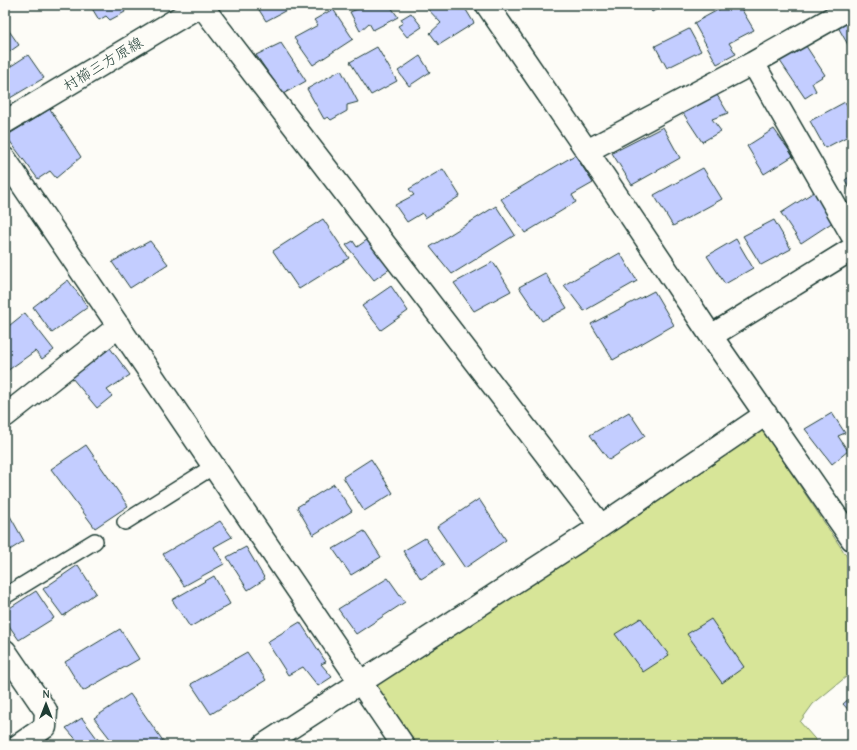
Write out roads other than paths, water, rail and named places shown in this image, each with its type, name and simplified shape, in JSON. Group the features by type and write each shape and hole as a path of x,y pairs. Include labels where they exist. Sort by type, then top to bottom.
{"street":[{"name":"村櫛三方原線","path":"5,122 201,5"},
{"path":"201,5 601,526"},
{"path":"487,5 588,151 711,336 852,539"},
{"path":"588,151 753,63 852,7"},
{"path":"753,63 852,235"},
{"path":"5,159 403,745"},
{"path":"711,336 852,249"},
{"path":"5,416 119,326"},
{"path":"264,745 601,526 766,414"},
{"path":"5,651 46,711 45,727 19,745"}],"lane":[{"path":"125,522 214,466"},
{"path":"5,596 95,541"}]}
